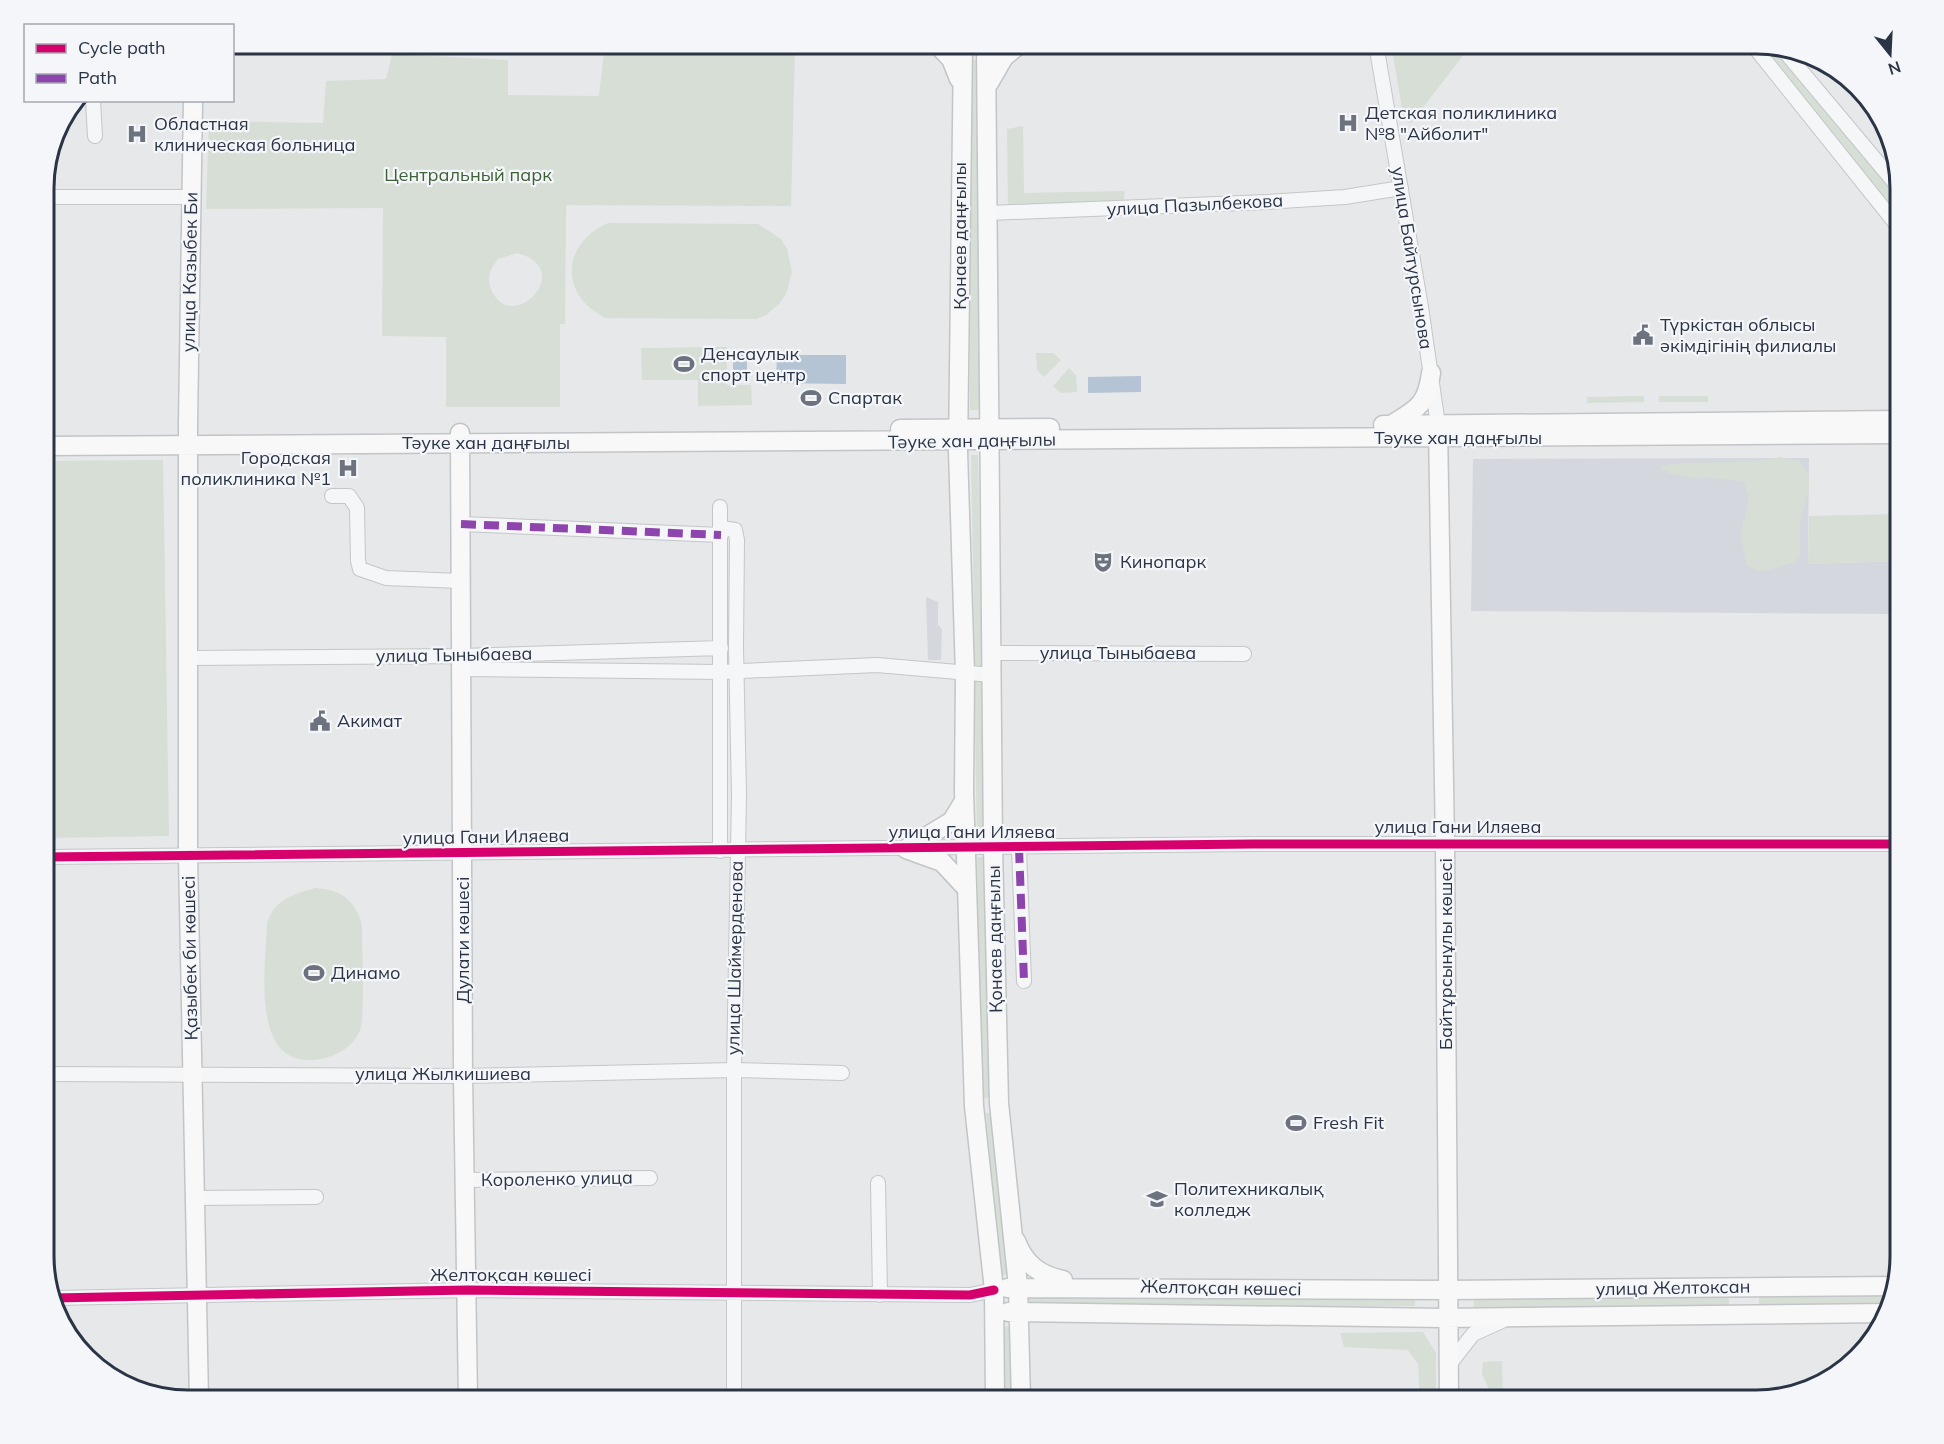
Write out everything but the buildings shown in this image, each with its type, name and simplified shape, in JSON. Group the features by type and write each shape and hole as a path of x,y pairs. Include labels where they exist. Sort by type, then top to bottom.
{"main road":[{"path":"946,54 951,59 961,84"},
{"name":"Қонаев даңғылы","path":"962,54 958,471 965,674 964,799 974,1106 993,1290 995,1390"},
{"name":"Қонаев даңғылы","path":"986,54 993,848 999,1103 1018,1286 1021,1390"},
{"path":"988,85 1008,54"},
{"name":"улица Казыбек Би","path":"188,439 193,102"},
{"path":"1391,425 1418,408 1428,396 1431,374"},
{"name":"Тәуке хан даңғылы","path":"54,434 188,439 958,435 1328,437 1439,431 1890,420"},
{"name":"Тәуке хан даңғылы","path":"989,435 1391,425 1439,431 1890,434"},
{"name":"Байтұрсынұлы көшесі","path":"1439,431 1449,1290"},
{"name":"Тәуке хан даңғылы","path":"460,438 930,442 958,435"},
{"name":"Дулати көшесі","path":"460,438 463,1076 468,1390"},
{"name":"Тәуке хан даңғылы","path":"54,446 188,439"},
{"name":"Қазыбек би көшесі","path":"188,439 188,856 199,1390"},
{"path":"930,442 942,445 949,451 958,471"},
{"path":"906,849 952,821 959,813 964,799"},
{"path":"906,849 942,862 967,889"},
{"path":"974,1106 999,1103"},
{"path":"1012,1231 1021,1253 1041,1274 1061,1280 1106,1287"},
{"name":"Желтоқсан көшесі","path":"993,1290 1018,1286 1449,1290"},
{"name":"улица Желтоксан","path":"1449,1290 1886,1286"},
{"path":"1742,1287 1742,1315"},
{"path":"1449,1290 1449,1390"},
{"name":"Желтоқсан көшесі","path":"994,1311 1019,1314 1449,1318"},
{"name":"улица Желтоксан","path":"1449,1318 1877,1313"}],"street":[{"name":"улица Байтурсынова","path":"1378,54 1439,431"},
{"path":"1760,54 1890,216"},
{"path":"1791,59 1889,176"},
{"path":"93,102 95,136"},
{"name":"улица Пазылбекова","path":"989,213 1267,202 1345,196 1401,188"},
{"path":"54,197 191,196"},
{"path":"332,496 349,496 357,508 360,569 386,578 460,581"},
{"name":"улица Шаймерденова","path":"720,507 720,851"},
{"path":"460,524 721,532"},
{"name":"улица Шаймерденова","path":"721,532 735,530 737,540 739,795 736,851 734,1070 734,1390"},
{"name":"улица Тыныбаева","path":"461,662 721,648"},
{"name":"улица Тыныбаева","path":"992,653 1244,654"},
{"name":"улица Тыныбаева","path":"188,658 461,662 720,672 877,665 992,675"},
{"name":"улица Гани Иляева","path":"54,857 1445,844 1890,844"},
{"path":"1019,848 1023,981"},
{"name":"улица Жылкишиева","path":"54,1074 463,1076 734,1070 842,1073"},
{"name":"Короленко улица","path":"465,1179 650,1178"},
{"path":"878,1183 880,1295"},
{"path":"193,1198 316,1197"},
{"name":"Желтоқсан көшесі","path":"61,1298 468,1290 970,1295"},
{"path":"970,1295 993,1290"},
{"path":"970,1295 994,1311"},
{"path":"1449,1365 1473,1335 1508,1317"}],"shaded area":[{"path":"1809,458 1808,564 1890,561 1890,614 1471,611 1473,459"},
{"path":"926,597 938,602 938,625 942,629 941,660 928,660"}],"green space":[{"name":"Центральный парк","path":"392,54 508,60 508,95 599,96 604,54 795,54 791,206 566,205 565,324 560,324 560,407 446,407 446,337 382,336 383,208 206,209 209,121 323,123 326,81 386,79","holes":["517,253 534,261 541,272 541,284 534,295 524,303 512,306 500,302 491,289 489,277 498,259"]},
{"path":"1393,54 1464,54 1411,123 1404,120"},
{"path":"1766,55 1782,57 1890,188 1890,205"},
{"path":"969,60 978,60 979,410 970,410"},
{"path":"1023,126 1024,193 1125,191 1123,206 1008,208 1007,129"},
{"path":"608,223 758,224 781,239 787,249 792,272 786,294 779,304 766,315 756,319 606,318 591,308 580,296 574,283 572,270 574,256 581,243 592,232"},
{"name":"Денсаулык спорт центр","path":"727,347 727,385 751,385 752,405 698,406 698,380 642,380 641,348"},
{"path":"1036,353 1053,353 1061,360 1044,377 1037,370"},
{"path":"1069,368 1076,375 1077,392 1061,393 1053,386"},
{"path":"1644,396 1644,402 1587,403 1587,397"},
{"path":"1659,396 1708,396 1708,402 1659,402"},
{"path":"971,455 978,455 982,666 975,666"},
{"path":"1780,457 1799,461 1808,474 1809,489 1800,524 1800,557 1792,563 1761,572 1746,565 1741,534 1749,497 1744,483 1735,480 1675,475 1666,472 1661,466 1765,460"},
{"path":"163,460 169,836 54,838 54,461"},
{"path":"1890,514 1890,561 1808,564 1809,516"},
{"path":"974,681 982,681 985,833 977,833"},
{"path":"977,857 986,857 991,1098 982,1098"},
{"name":"Динамо","path":"316,888 340,894 351,903 359,916 362,925 362,1023 357,1036 339,1053 321,1059 298,1059 282,1049 272,1033 266,1012 264,988 267,923 270,915 280,903 292,895"},
{"path":"986,1113 995,1113 1008,1275 999,1275"},
{"path":"1884,1294 1881,1304 1759,1305 1759,1295"},
{"path":"1027,1296 1415,1297 1415,1306 1027,1305"},
{"path":"1729,1296 1729,1307 1474,1308 1474,1298"},
{"path":"1011,1326 1012,1390 1003,1390 1002,1327"},
{"path":"1423,1332 1436,1353 1436,1390 1419,1390 1418,1364 1408,1350 1344,1347 1340,1333"},
{"path":"1502,1361 1503,1390 1489,1390 1482,1374 1483,1362"}],"water":[{"path":"747,350 747,378 733,379 733,351"},
{"path":"777,355 846,355 846,384 776,383"},
{"path":"1141,376 1141,392 1088,393 1088,377"}],"marked path":[{"path":"461,524 721,535"},
{"path":"1019,848 1024,981"}],"cycle path":[{"path":"54,857 1253,844 1890,844"},
{"path":"61,1298 468,1290 970,1295 994,1290"}],"place":[{"name":"Детская поликлиника №8 \"Айболит\"","path":"1348,123"},
{"name":"Областная клиническая больница","path":"137,134"},
{"name":"Түркістан облысы әкімдігінің филиалы","path":"1643,335"},
{"name":"Денсаулык спорт центр","path":"684,364"},
{"name":"Спартак","path":"811,398"},
{"name":"Городская поликлиника №1","path":"348,468"},
{"name":"Кинопарк","path":"1103,562"},
{"name":"Акимат","path":"320,721"},
{"name":"Динамо","path":"314,973"},
{"name":"Fresh Fit","path":"1296,1123"},
{"name":"Политехникалық колледж","path":"1157,1199"}]}
